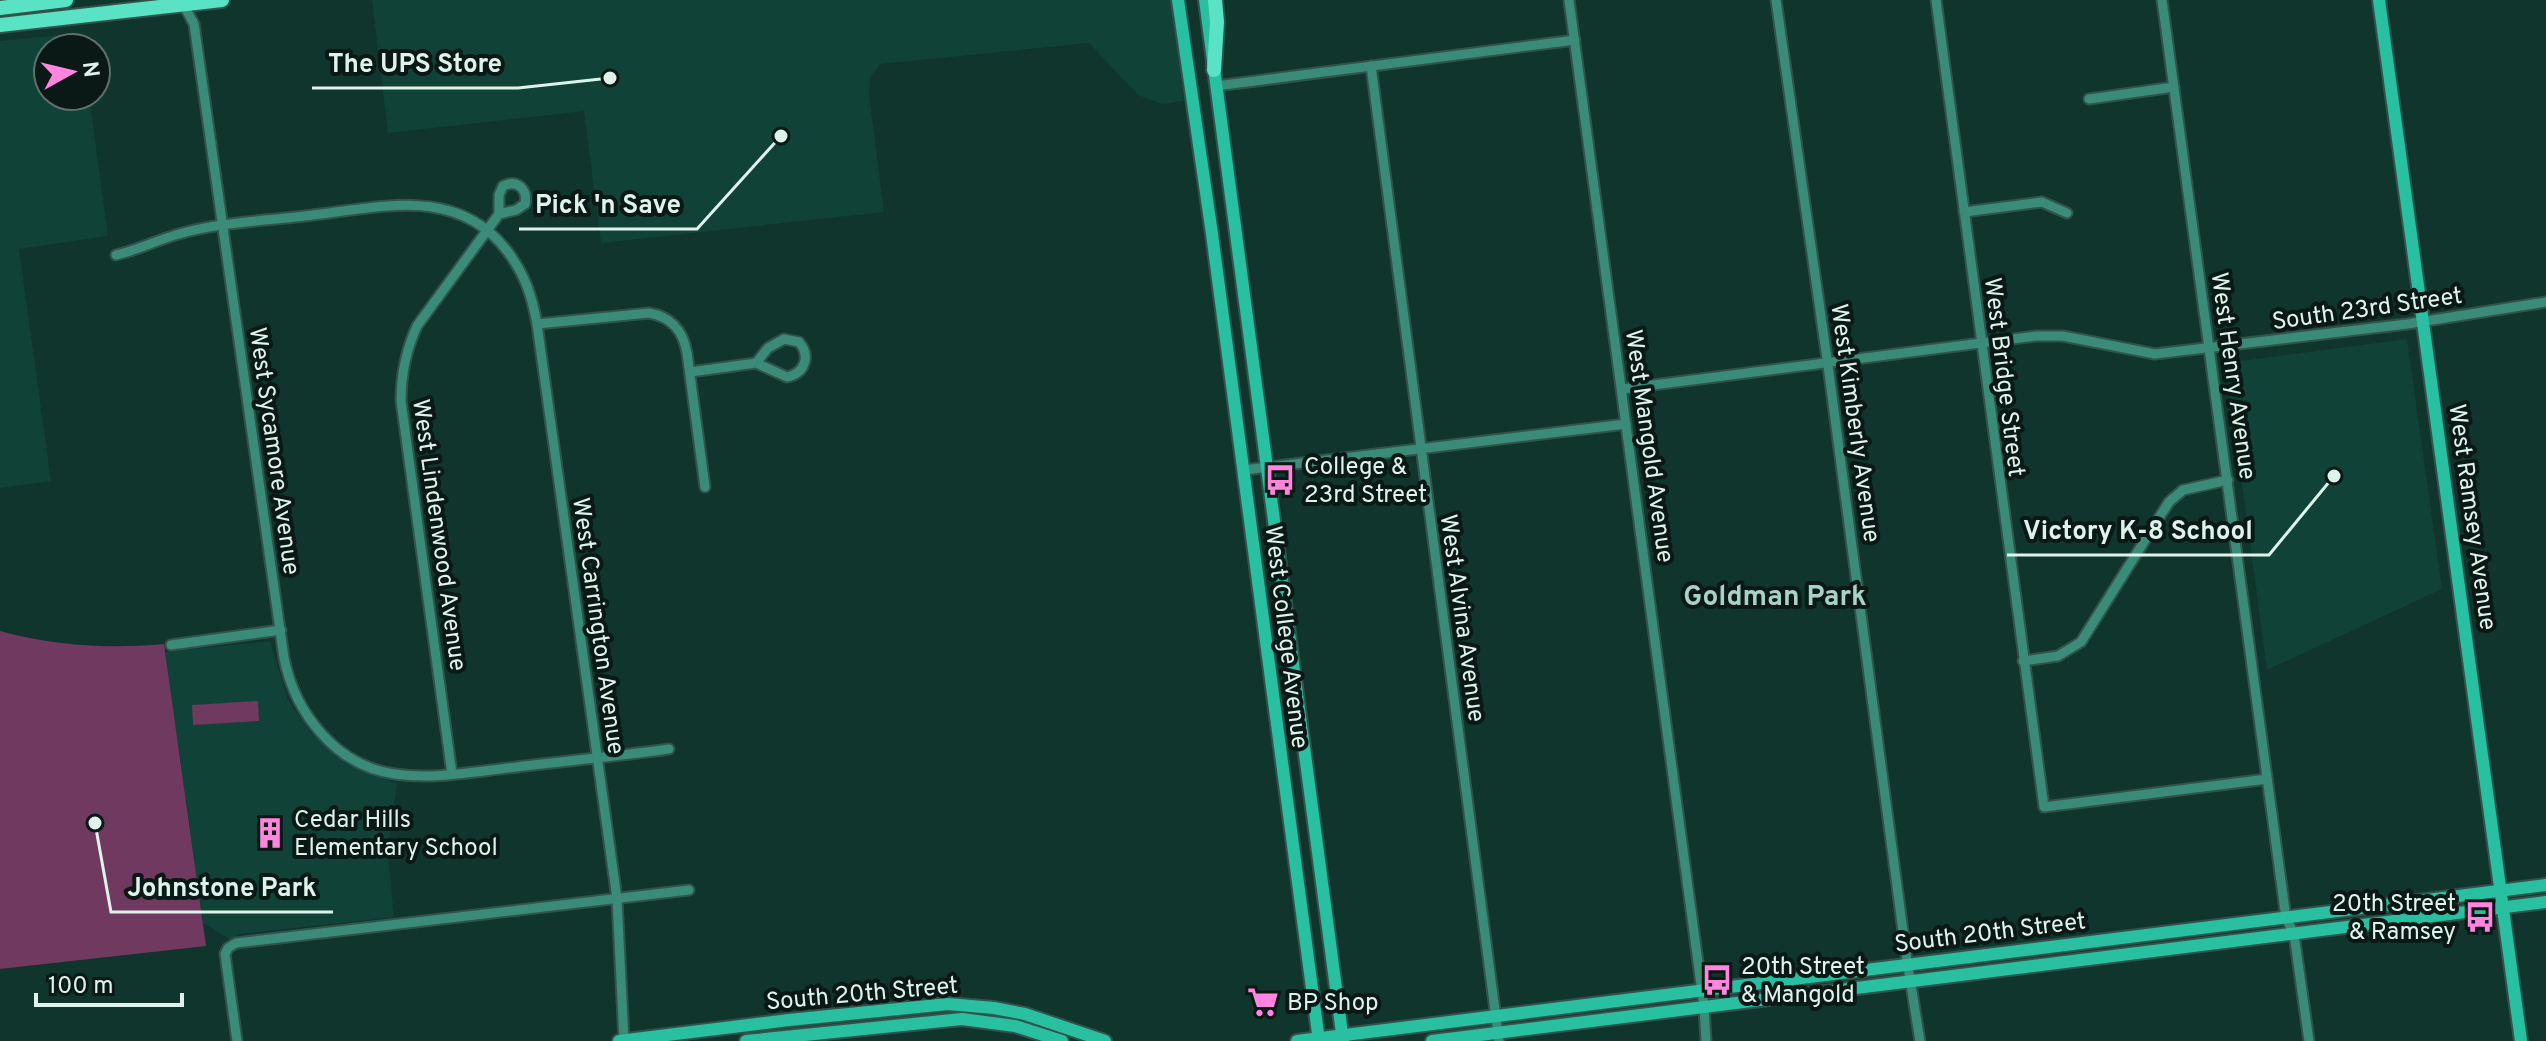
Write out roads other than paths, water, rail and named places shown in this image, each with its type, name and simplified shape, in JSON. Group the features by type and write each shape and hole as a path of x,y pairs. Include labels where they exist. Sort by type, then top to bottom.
{"main road":[{"path":"0,8 66,0"},
{"path":"0,25 222,0"},
{"path":"1214,70 1215,0"}],"street":[{"name":"West College Avenue","path":"1178,0 1319,1040"},
{"name":"West College Avenue","path":"1205,0 1342,1038"},
{"name":"West Mangold Avenue","path":"1569,0 1702,991 1706,1041"},
{"name":"West Kimberly Avenue","path":"1776,0 1920,1041"},
{"name":"West Bridge Street","path":"1936,0 2044,807 2267,779"},
{"name":"West Henry Avenue","path":"2162,0 2286,918 2294,934 2309,1041"},
{"name":"West Ramsey Avenue","path":"2379,0 2521,1041"},
{"name":"West Sycamore Avenue","path":"194,24 201,1"},
{"name":"West Sycamore Avenue","path":"183,2 194,24 288,678 297,700 318,730 334,745 362,764 384,772 420,776 452,774 669,749"},
{"path":"1216,86 1575,40"},
{"name":"West Alvina Avenue","path":"1371,66 1498,1037"},
{"path":"2089,99 2174,87"},
{"path":"1964,212 2042,202 2067,213"},
{"path":"116,255 181,233 412,205 451,210 489,230"},
{"name":"West Lindenwood Avenue","path":"452,774 402,411 401,381 408,347 417,326 499,214"},
{"name":"West Carrington Avenue","path":"489,230 529,285 537,324 617,899 622,1041"},
{"name":"South 23rd Street","path":"1622,389 2036,336 2063,336 2155,354 2210,349 2546,302"},
{"path":"537,324 637,313 659,315 669,320 681,333 690,372 705,487"},
{"path":"690,372 756,363 781,375 795,375 804,365 805,352 799,342 784,339 768,348 756,363"},
{"path":"1244,470 1626,424"},
{"path":"2023,661 2058,656 2081,642 2169,502 2183,490 2228,480"},
{"path":"171,645 281,630"},
{"name":"South 20th Street","path":"1297,1041 1342,1038 1496,1016 2546,885"},
{"path":"237,1041 226,962 228,948 247,940 689,890"},
{"name":"South 20th Street","path":"1432,1041 1498,1037 1704,1007 2546,902"},
{"name":"South 20th Street","path":"622,1041 948,1004 1025,1014 1088,1039 1105,1041"},
{"name":"South 20th Street","path":"746,1041 962,1019 1015,1026 1062,1041"}],"place":[{"name":"The UPS Store","path":"610,78"},
{"name":"Pick 'n Save","path":"781,136"},
{"name":"Victory K-8 School","path":"2334,476"},
{"name":"College & 23rd Street","path":"1280,480"},
{"name":"Johnstone Park","path":"95,823"},
{"name":"Cedar Hills Elementary School","path":"270,833"},
{"name":"20th Street & Ramsey","path":"2480,917"},
{"name":"20th Street & Mangold","path":"1717,980"},
{"name":"BP Shop","path":"1263,1002"}],"district":[{"name":"Goldman Park","path":"1775,595"}]}
